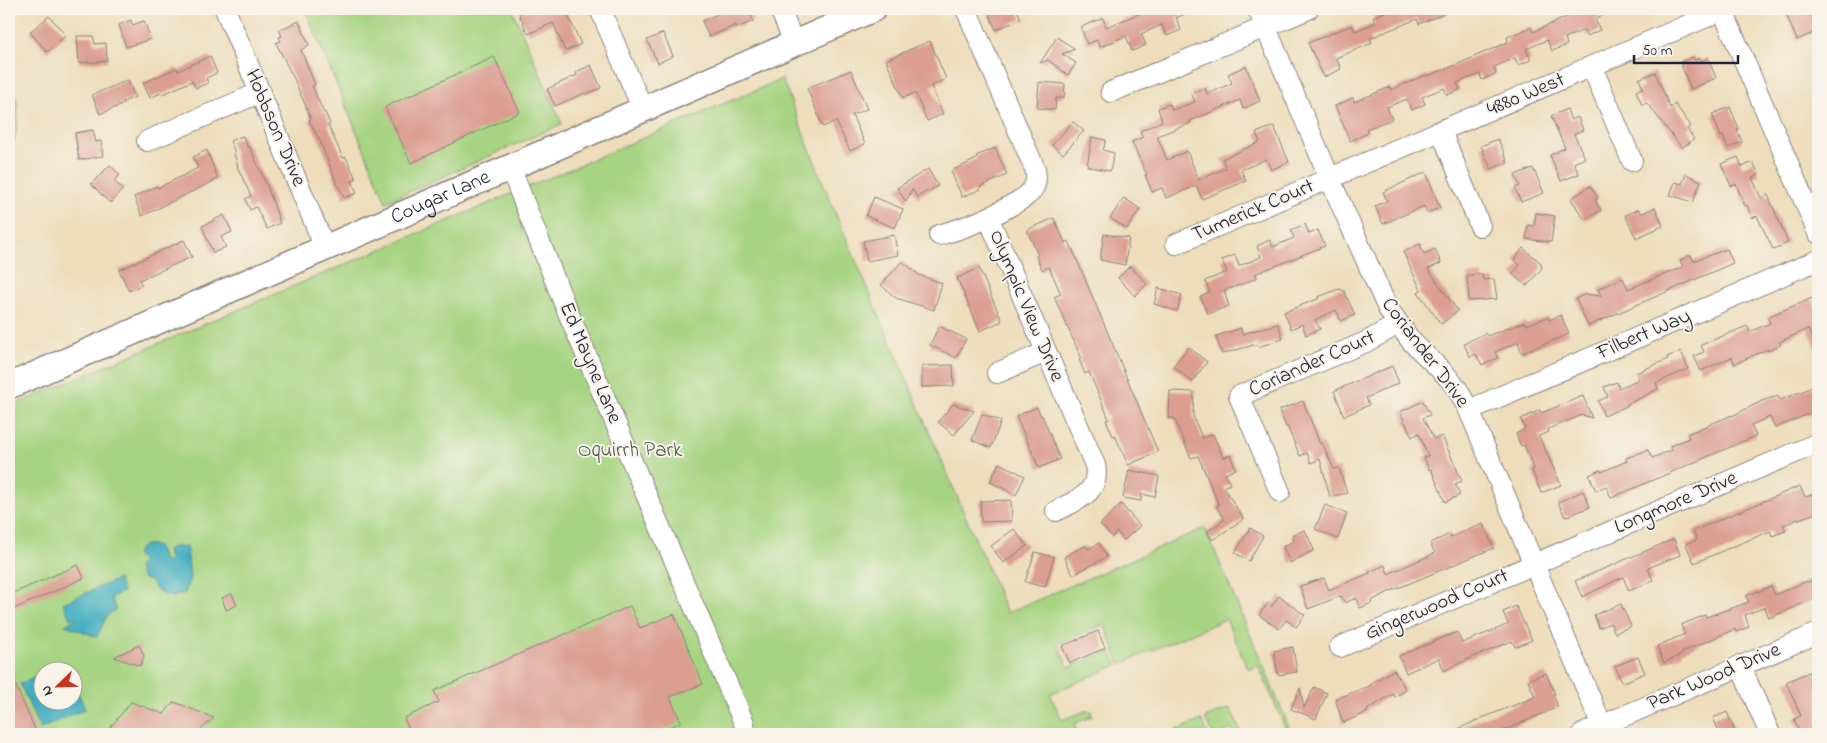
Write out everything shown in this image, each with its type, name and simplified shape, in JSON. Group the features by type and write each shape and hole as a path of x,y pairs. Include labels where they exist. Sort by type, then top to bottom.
{"main road":[{"name":"Cougar Lane","path":"9,386 873,9"}],"street":[{"name":"Hobbson Drive","path":"225,9 326,248"},
{"path":"600,9 643,110"},
{"path":"780,9 794,43"},
{"name":"Olympic View Drive","path":"966,9 1034,169 1036,179 1033,190 1026,197 989,219 1095,465 1097,475 1089,492 1056,511"},
{"path":"1111,92 1262,18 1308,9"},
{"path":"1723,10 1818,233"},
{"name":"4880 West","path":"1330,179 1723,10"},
{"name":"Coriander Drive","path":"1262,18 1378,291 1410,341 1446,375 1458,390 1469,410 1602,726"},
{"path":"1592,67 1632,161"},
{"path":"147,141 260,92"},
{"path":"1441,131 1480,226"},
{"name":"Ed Mayne Lane","path":"510,167 564,303 744,723"},
{"name":"Tumerick Court","path":"1176,244 1330,179"},
{"path":"938,235 969,227 989,219"},
{"name":"Filbert Way","path":"1469,410 1818,260"},
{"name":"Coriander Court","path":"1280,492 1239,396 1368,341 1398,324"},
{"path":"998,373 1046,352"},
{"name":"Longmore Drive","path":"1533,564 1818,443"},
{"name":"Gingerwood Court","path":"1340,647 1533,564"},
{"name":"Park Wood Drive","path":"1582,734 1818,632"},
{"path":"1740,665 1770,734"}],"green space":[{"path":"305,9 512,9 562,124 386,202"},
{"path":"9,76 13,85 18,115 16,134 9,153"},
{"name":"Oquirrh Park","path":"782,79 831,203 1007,613 1205,528 1292,734 1288,734 1258,665 1249,669 1247,667 1226,619 1120,664 1104,624 1058,644 1068,667 1075,666 1105,652 1106,654 1111,652 1117,665 1050,694 1062,720 1088,710 1091,711 1092,716 1074,724 1078,734 9,734 9,407"},
{"path":"1230,708 1242,734 1234,734 1232,729 1220,734 1213,734 1205,718"},
{"path":"1202,720 1208,734 1173,734 1172,732"}],"water":[{"path":"145,545 158,547 164,561 167,562 169,560 167,551 171,547 187,547 190,578 185,593 173,597 165,595 157,590 150,581 142,578 138,568 142,561 136,555 138,550"},
{"path":"118,579 123,592 111,597 116,609 106,617 97,637 65,625 76,619 75,617 70,619 63,603"},
{"path":"32,679 32,710 82,710 82,702 85,709 40,729 20,684"}],"building":[{"path":"530,9 565,9 581,44 565,51 553,23 528,34 519,14"},
{"path":"729,9 748,9 753,21 737,28 736,25 709,37 702,21"},
{"path":"987,9 1017,9 1021,19 996,30"},
{"path":"1151,9 1196,9 1176,18 1181,30 1167,36 1162,25 1141,34 1146,45 1132,51 1126,36 1100,47 1097,40 1087,44 1081,27 1103,18 1106,27"},
{"path":"1392,9 1455,9 1419,24 1417,19 1370,38 1372,43 1336,58 1341,69 1324,77 1308,43 1352,25 1355,31 1375,23 1373,17"},
{"path":"1577,9 1618,9 1595,19 1600,30 1587,36 1584,30 1565,38 1567,45 1552,51 1547,40 1526,49 1531,60 1518,65 1515,58 1494,67 1496,74 1482,80 1480,74 1457,83 1460,90 1447,95 1444,88 1422,97 1425,104 1412,110 1407,99 1387,107 1392,119 1366,129 1368,133 1350,141 1335,106 1353,98 1354,102 1390,87 1391,90 1451,67 1508,42 1507,37 1531,27 1533,32 1578,12"},
{"path":"1784,9 1818,9 1818,31 1797,40"},
{"path":"49,16 66,35 47,52 30,32"},
{"path":"131,20 132,25 144,21 151,39 126,47 119,25"},
{"path":"299,21 309,45 301,50 315,85 312,86 325,112 330,124 328,125 343,158 346,157 356,179 352,181 357,193 344,198 309,120 311,119 295,81 276,43 281,41 279,37 282,36 279,30"},
{"path":"663,33 673,56 658,63 647,40"},
{"path":"77,36 93,36 95,44 106,43 107,61 79,63"},
{"path":"1057,37 1075,49 1062,54 1076,63 1068,75 1048,60 1040,63"},
{"path":"930,41 946,79 931,86 943,114 927,121 915,93 903,98 886,60"},
{"path":"210,56 217,73 206,78 208,83 196,88 192,81 150,98 143,83 177,68 178,71"},
{"path":"494,57 520,112 411,163 385,107"},
{"path":"1693,57 1695,60 1699,58 1701,61 1708,58 1716,78 1691,89 1680,62"},
{"path":"591,65 601,88 555,106 547,89 577,75 576,72"},
{"path":"1246,66 1260,101 1243,109 1240,100 1190,121 1191,123 1157,136 1167,160 1187,151 1199,180 1226,168 1222,159 1260,142 1256,133 1274,126 1289,162 1271,170 1267,159 1241,170 1246,181 1202,199 1196,186 1166,198 1162,188 1152,192 1145,175 1147,175 1132,142 1143,137 1140,131 1162,121 1158,108 1170,104 1172,110 1195,102 1191,93 1205,88 1207,94 1232,83 1228,74"},
{"path":"851,70 867,109 852,115 865,144 850,151 836,121 823,127 807,88"},
{"path":"1655,72 1670,108 1675,104 1691,126 1687,129 1694,139 1682,148 1647,103 1642,105 1636,91 1643,88 1639,79"},
{"path":"128,80 135,97 100,114 92,95"},
{"path":"1039,82 1065,84 1064,98 1056,98 1055,110 1037,108"},
{"path":"1730,107 1742,142 1728,148 1723,136 1721,137 1712,114"},
{"path":"1567,109 1571,120 1578,117 1583,130 1574,134 1585,158 1574,163 1579,174 1561,181 1550,155 1565,148 1551,116"},
{"path":"1073,122 1084,131 1063,154 1052,145"},
{"path":"93,130 96,142 101,141 103,156 79,160 75,133"},
{"path":"243,136 248,148 250,147 268,188 280,223 267,229 256,207 250,210 245,199 251,196 237,166 235,153 230,141"},
{"path":"1092,137 1106,140 1103,150 1114,153 1110,171 1087,166"},
{"path":"1498,139 1508,162 1491,169 1481,146"},
{"path":"995,148 1007,175 962,197 951,171 977,159 976,156"},
{"path":"207,150 218,179 142,216 134,197 157,186 158,188 198,168 193,157"},
{"path":"1738,157 1742,167 1753,162 1759,175 1752,178 1761,198 1768,195 1788,243 1773,249 1757,216 1752,218 1747,205 1745,206 1736,184 1731,186 1721,164"},
{"path":"110,165 120,175 114,181 123,189 110,203 91,184"},
{"path":"1533,168 1544,193 1521,202 1515,188 1520,186 1515,175"},
{"path":"928,169 938,186 917,197 912,189 906,202 897,188"},
{"path":"1426,172 1440,208 1427,213 1424,206 1383,224 1375,206 1387,201 1383,192"},
{"path":"1686,174 1701,181 1693,202 1670,195 1675,182 1682,184"},
{"path":"1590,186 1598,198 1595,200 1601,210 1585,220 1571,199"},
{"path":"874,197 903,209 895,228 866,216"},
{"path":"1124,198 1140,209 1127,229 1110,218"},
{"path":"1655,207 1663,226 1636,238 1625,215 1639,209 1640,213 1643,213"},
{"path":"1536,213 1555,216 1551,242 1526,239 1528,225 1534,226"},
{"path":"224,215 232,232 221,237 226,247 213,253 202,226"},
{"path":"1054,218 1065,243 1069,241 1158,452 1128,465 1106,420 1109,419 1089,372 1085,374 1079,359 1081,357 1054,297 1061,294 1049,267 1042,270 1036,256 1038,255 1027,230"},
{"path":"1305,224 1309,234 1318,230 1325,246 1255,274 1257,278 1224,291 1229,306 1208,314 1200,297 1210,292 1205,281 1227,272 1222,260 1235,255 1239,266 1261,257 1257,246 1270,240 1273,247 1294,238 1291,230"},
{"path":"1104,234 1129,238 1125,265 1100,260"},
{"path":"894,235 898,255 867,261 863,241"},
{"path":"184,240 192,257 139,280 142,285 129,291 119,270"},
{"path":"1420,244 1424,254 1435,249 1441,263 1428,269 1458,311 1441,324 1418,292 1421,290 1403,252"},
{"path":"1523,248 1540,262 1542,268 1527,286 1512,274 1520,265 1514,260"},
{"path":"1727,249 1733,263 1588,326 1576,299 1585,294 1601,296 1598,289 1623,278 1628,289 1683,267 1680,260 1691,255 1693,261"},
{"path":"902,261 919,275 942,283 934,310 896,298 881,285"},
{"path":"1130,266 1147,284 1135,296 1118,278"},
{"path":"979,268 1002,321 980,331 957,278"},
{"path":"1482,274 1483,280 1494,279 1497,299 1469,301 1467,275"},
{"path":"1158,288 1182,295 1177,311 1154,304"},
{"path":"1339,289 1344,291 1355,315 1341,321 1336,310 1315,320 1320,329 1306,335 1302,324 1291,329 1284,312"},
{"path":"1812,298 1818,312 1818,353 1808,329 1779,342 1781,345 1768,351 1768,349 1734,364 1732,357 1701,371 1694,356 1704,352 1701,345 1747,326 1750,332 1770,323 1767,317"},
{"path":"1561,315 1569,334 1522,353 1518,342 1495,352 1498,358 1482,365 1476,354 1470,357 1464,344 1485,333 1487,336 1525,322 1526,325 1548,317 1549,320"},
{"path":"1278,324 1283,339 1258,347 1257,344 1222,354 1216,336 1241,328 1242,334"},
{"path":"939,326 966,339 956,358 930,345"},
{"path":"1189,347 1207,362 1192,382 1173,366"},
{"path":"1681,351 1688,369 1656,383 1658,389 1604,416 1598,401 1608,397 1604,387 1617,382 1619,388 1639,379 1636,373"},
{"path":"953,365 954,386 922,387 922,366"},
{"path":"1392,366 1399,383 1366,398 1369,405 1344,416 1334,391"},
{"path":"1813,387 1818,400 1818,410 1775,428 1770,417 1751,425 1756,436 1611,498 1606,486 1596,491 1589,475 1627,461 1626,458 1648,450 1652,458 1672,450 1670,446 1689,438 1687,434 1732,416 1764,400 1778,396 1780,400"},
{"path":"1170,391 1194,392 1193,416 1202,438 1213,434 1223,458 1230,455 1236,469 1225,474 1230,484 1223,487 1244,519 1212,540 1207,532 1225,519 1216,507 1219,505 1198,456 1191,458 1174,418 1169,418"},
{"path":"1583,396 1592,418 1582,415 1548,429 1549,432 1539,436 1561,485 1541,493 1524,445 1521,446 1516,434 1525,429 1521,419 1540,410 1541,413"},
{"path":"1303,401 1320,444 1322,443 1334,469 1339,468 1347,493 1330,497 1320,459 1311,463 1307,453 1300,456 1286,427 1279,410"},
{"path":"1423,401 1430,415 1423,418 1434,439 1442,436 1462,481 1455,484 1460,495 1445,502 1424,457 1428,456 1419,433 1412,437 1400,412"},
{"path":"953,404 974,411 954,435 938,422"},
{"path":"1037,407 1060,459 1039,468 1016,416"},
{"path":"982,414 1001,421 991,448 972,440"},
{"path":"999,463 1025,476 1016,495 990,482"},
{"path":"1129,470 1159,476 1155,497 1142,494 1141,501 1123,498"},
{"path":"1800,486 1805,497 1813,494 1818,512 1783,525 1786,531 1772,536 1770,531 1694,563 1686,544 1697,540 1693,531"},
{"path":"1583,491 1590,507 1565,517 1558,502"},
{"path":"1011,500 1012,521 981,522 980,501"},
{"path":"1121,504 1140,526 1124,540 1117,532 1112,537 1100,524"},
{"path":"1325,505 1347,513 1338,539 1315,529"},
{"path":"1483,524 1494,548 1391,591 1360,608 1356,598 1345,603 1341,596 1308,609 1300,586 1324,578 1329,590 1385,565 1388,574 1435,553 1430,543 1450,534 1451,537"},
{"path":"1250,528 1263,536 1249,561 1235,553"},
{"path":"1014,529 1027,546 1003,563 991,546"},
{"path":"1305,530 1314,550 1290,563 1283,546 1294,541 1292,535"},
{"path":"1674,539 1680,555 1648,568 1653,580 1629,591 1623,577 1582,597 1575,581"},
{"path":"1099,543 1107,557 1073,575 1064,557 1078,549 1086,546 1088,549"},
{"path":"1035,552 1054,557 1045,587 1025,582"},
{"path":"78,565 84,578 9,611 9,595"},
{"path":"1818,578 1818,597 1769,618 1765,607 1745,615 1749,627 1736,632 1735,629 1682,652 1683,654 1664,663 1657,646 1685,634 1681,625 1705,615 1706,617 1749,602 1746,596 1771,586 1775,595"},
{"path":"232,594 237,605 226,610 222,598"},
{"path":"1279,596 1305,615 1296,627 1286,620 1279,629 1259,615 1268,603 1272,606"},
{"path":"1621,604 1631,626 1615,633 1610,623 1599,628 1594,615"},
{"path":"630,606 640,628 674,614 703,684 670,697 681,722 654,734 411,734 404,718 439,702 434,691"},
{"path":"1516,606 1532,640 1515,647 1512,641 1444,671 1439,658 1406,673 1399,656 1457,632 1462,643 1507,625 1503,612"},
{"path":"1098,631 1105,648 1070,663 1062,646"},
{"path":"139,645 144,656 140,666 114,657"},
{"path":"1293,647 1297,672 1278,675 1274,651"},
{"path":"1638,657 1645,673 1622,683 1615,666"},
{"path":"9,670 37,734 9,734"},
{"path":"1394,670 1406,690 1395,697 1393,694 1367,710 1368,712 1343,723 1335,699 1372,685 1371,683"},
{"path":"1818,671 1818,726 1800,733 1794,719 1801,716 1786,682 1809,672 1810,674"},
{"path":"1546,673 1558,707 1496,734 1447,734 1535,697 1528,680"},
{"path":"1314,687 1327,693 1316,719 1291,709 1300,688 1304,708"},
{"path":"131,702 164,714 174,702 214,718 196,734 105,734"},
{"path":"1727,712 1736,734 1720,734 1713,718"}]}
